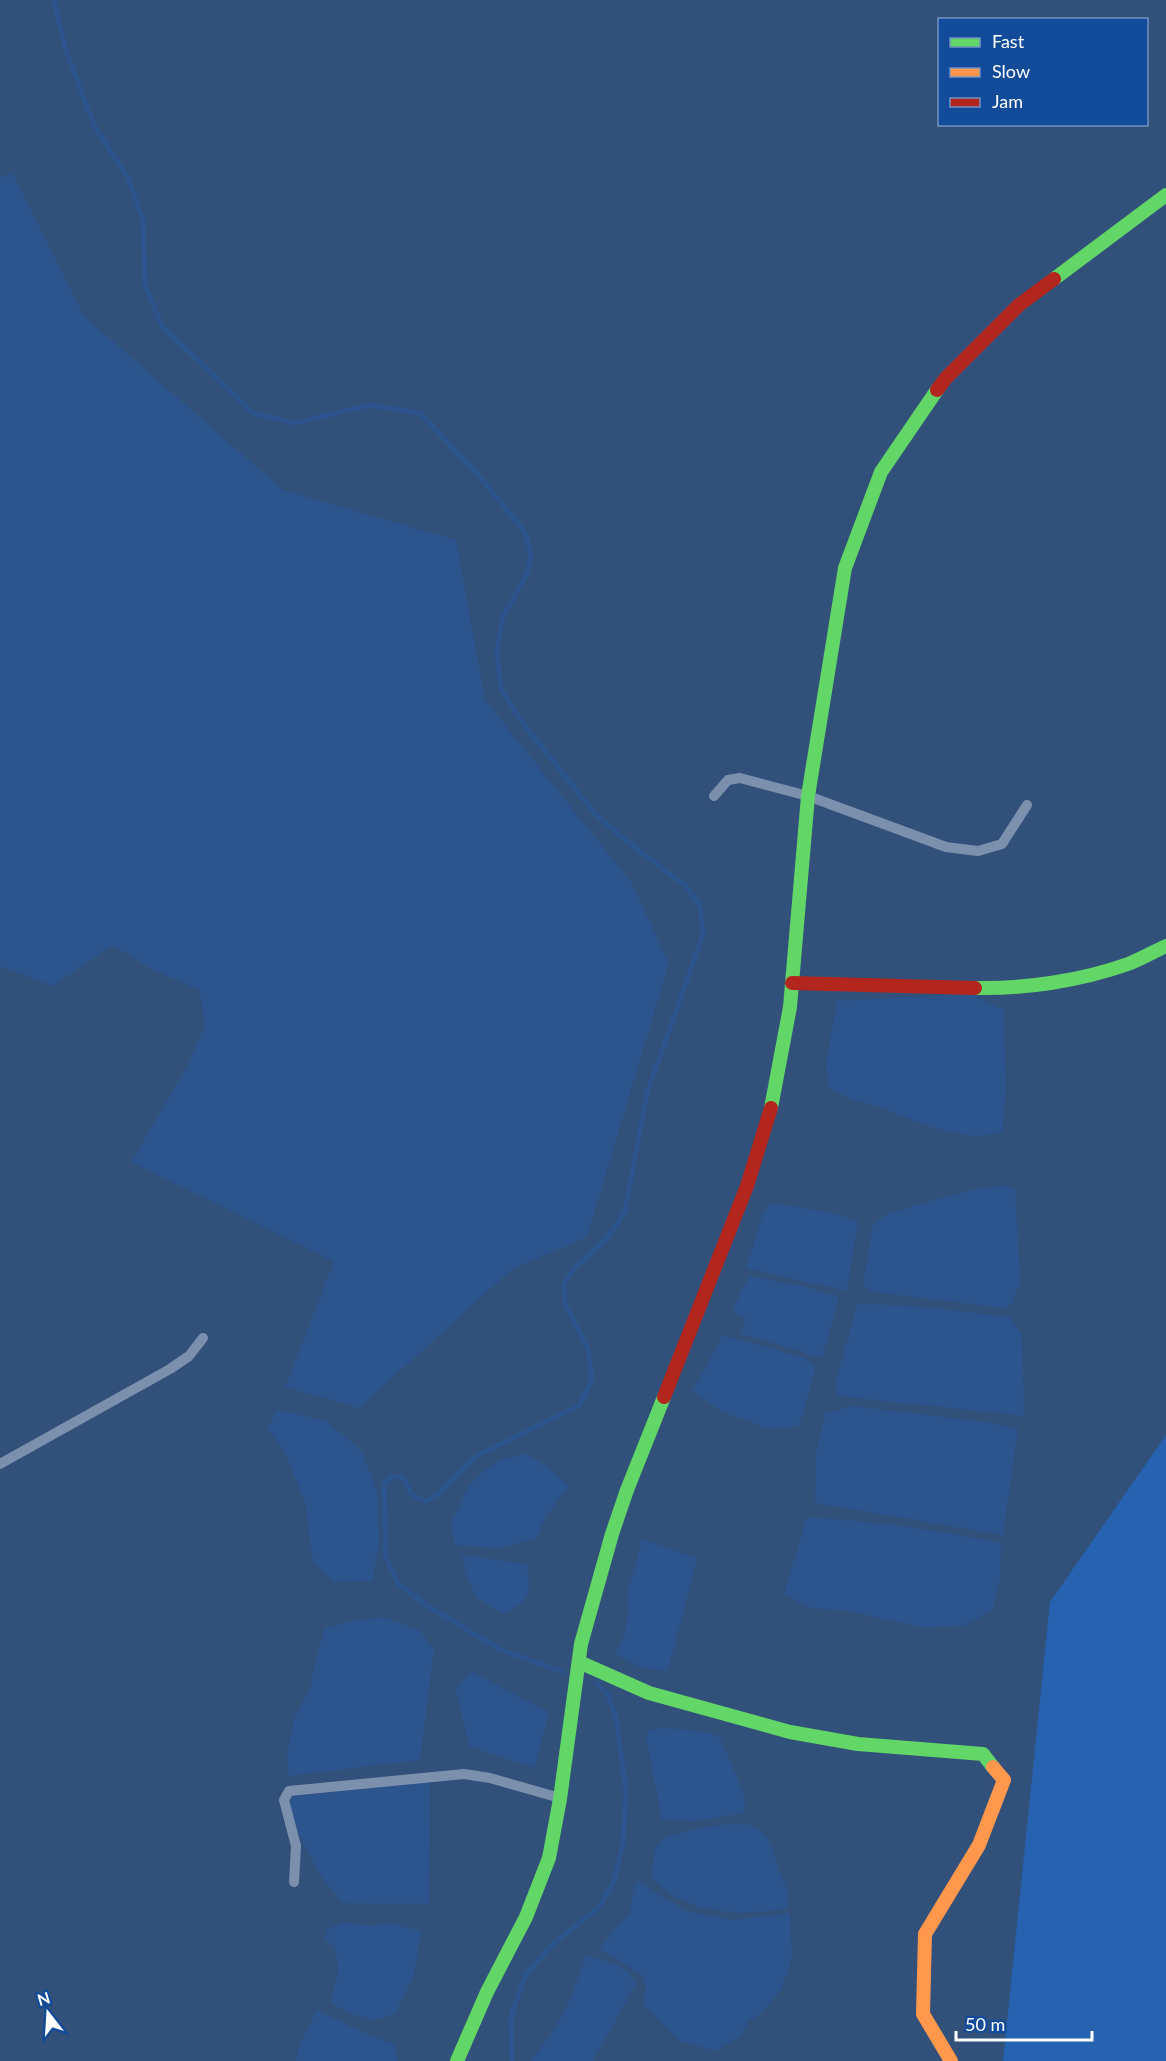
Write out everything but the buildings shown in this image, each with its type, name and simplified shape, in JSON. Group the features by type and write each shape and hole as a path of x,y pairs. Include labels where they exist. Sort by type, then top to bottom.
{"street":[{"path":"457,2061 487,1992 526,1917 549,1858 560,1799 581,1644 612,1534 747,1186 772,1106 790,1007 807,796 817,748 844,568 881,472 946,378 1019,305 1166,195"},
{"path":"792,983 988,988 1026,986 1075,978 1128,964 1166,946"},
{"path":"579,1662 649,1693 790,1732 858,1744 983,1754 1004,1780 979,1845 925,1934 923,2014 951,2061"}],"lane":[{"path":"714,796 728,780 740,778 807,796 946,847 978,851 1002,844 1027,805"},
{"path":"0,1464 170,1370 189,1356 203,1338"},
{"path":"294,1882 296,1845 284,1800 289,1791 464,1774 490,1778 560,1799"}],"shaded area":[{"path":"12,173 84,316 283,490 456,540 485,700 631,882 669,963 587,1237 511,1270 359,1408 285,1387 334,1262 131,1162 185,1070 205,1027 200,991 146,966 113,945 53,986 0,966 0,177"},
{"path":"971,994 1004,1010 1006,1090 1002,1133 973,1137 924,1125 883,1108 857,1101 829,1088 826,1064 837,1001"},
{"path":"1003,1185 1015,1189 1020,1281 1013,1303 1005,1308 873,1292 863,1285 873,1225 889,1213 966,1191"},
{"path":"771,1203 828,1212 858,1221 847,1291 746,1268 762,1217"},
{"path":"749,1276 806,1287 839,1297 822,1358 740,1333 746,1319 735,1313 734,1307"},
{"path":"857,1304 913,1306 1010,1317 1022,1335 1024,1416 838,1396 835,1386"},
{"path":"723,1335 805,1358 816,1367 799,1426 770,1429 721,1411 692,1391"},
{"path":"852,1406 993,1423 1018,1429 1003,1535 815,1503 816,1455 825,1414"},
{"path":"278,1410 326,1421 362,1451 377,1491 379,1542 372,1581 335,1582 313,1563 305,1501 285,1454 268,1427"},
{"path":"1166,1435 1166,2061 1003,2061 1050,1602"},
{"path":"525,1453 548,1467 569,1486 546,1516 536,1539 499,1548 455,1545 451,1523 468,1487 484,1471 500,1460"},
{"path":"807,1517 905,1527 1001,1543 1000,1578 992,1611 963,1626 919,1627 850,1611 809,1608 784,1594"},
{"path":"642,1539 697,1558 668,1671 639,1666 615,1652 625,1631 628,1612 627,1595"},
{"path":"462,1555 527,1564 529,1589 524,1600 503,1614 477,1598 465,1572"},
{"path":"384,1617 420,1631 434,1649 420,1760 288,1776 287,1752 295,1716 311,1686 325,1628 356,1620"},
{"path":"471,1671 549,1712 534,1768 469,1746 456,1690"},
{"path":"658,1728 695,1730 719,1736 744,1794 744,1813 695,1821 662,1820 646,1737 648,1731"},
{"path":"430,1781 429,1904 342,1903 321,1876 290,1818 291,1797"},
{"path":"723,1825 749,1825 758,1828 766,1837 772,1847 788,1892 786,1909 759,1912 719,1911 677,1898 651,1878 657,1845 661,1841 687,1831"},
{"path":"637,1881 686,1911 732,1920 790,1913 792,1958 781,1990 762,2012 748,2022 741,2036 715,2051 679,2041 643,2004 646,1988 641,1974 599,1949 630,1913 632,1895"},
{"path":"342,1922 368,1926 387,1923 421,1931 414,1975 395,2013 376,2020 348,2013 331,2002 338,1970 335,1947 325,1940 327,1930"},
{"path":"586,1956 621,1968 636,1984 593,2061 530,2061 550,2036 564,2011"},
{"path":"317,2010 362,2032 394,2044 398,2061 295,2061 300,2044"}],"waterway":[{"path":"54,0 65,48 94,125 127,176 143,219 145,286 162,326 253,413 295,423 369,405 420,413 480,477 525,532 531,553 528,571 502,619 497,652 501,689 521,721 596,815 687,887 700,906 703,935 647,1093 625,1211 605,1241 575,1267 564,1284 565,1304 588,1349 592,1378 580,1405 477,1456 439,1494 426,1501 412,1495 403,1478 392,1476 384,1485 386,1557 399,1585 428,1606 501,1650 563,1672"},
{"path":"512,2061 511,2015 526,1974 553,1944 598,1908 614,1882 623,1842 626,1791 616,1716 607,1693 597,1684"}],"traffic: fast":[{"path":"1054,279 1166,195"},
{"path":"771,1108 790,1007 808,796 845,568 881,472 937,390"},
{"path":"975,988 1033,985 1091,975 1128,964 1166,946"},
{"path":"457,2061 487,1992 526,1917 549,1858 560,1799 581,1644 612,1534 664,1397"},
{"path":"579,1662 649,1693 790,1732 858,1744 983,1754 993,1767"}],"traffic: slow":[{"path":"951,2061 923,2014 925,1934 979,1845 1004,1780 993,1767"}],"traffic: jam":[{"path":"937,390 946,378 1019,305 1054,279"},
{"path":"792,983 975,988"},
{"path":"664,1397 747,1186 771,1108"}]}
